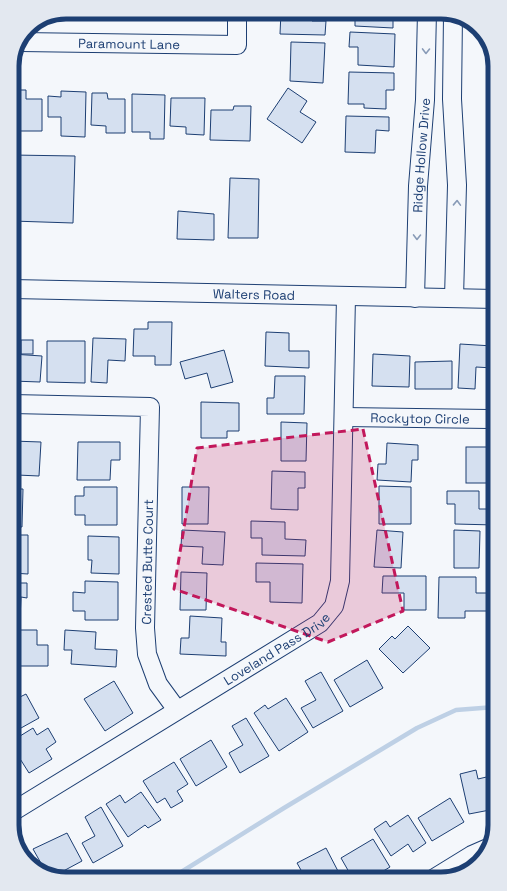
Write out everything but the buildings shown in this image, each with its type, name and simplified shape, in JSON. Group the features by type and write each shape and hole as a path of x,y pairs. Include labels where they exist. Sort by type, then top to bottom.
{"street":[{"name":"Paramount Lane","path":"26,42 237,45 237,19"},
{"name":"Ridge Hollow Drive","path":"415,298 418,186 425,100 427,19"},
{"name":"Ridge Hollow Drive","path":"454,21 452,99 457,185 454,298"},
{"name":"Walters Road","path":"19,289 488,299"},
{"name":"Loveland Pass Drive","path":"19,802 177,710 320,623 334,606 340,581 346,297"},
{"name":"Crested Butte Court","path":"19,404 150,407 146,628 147,654 158,684 177,710"},
{"name":"Rockytop Circle","path":"344,417 488,418"},
{"path":"444,872 480,852"}],"highlighted area":[{"path":"363,429 403,611 328,642 174,589 197,448"}],"waterway":[{"path":"181,872 417,728 456,710 488,708"}]}
